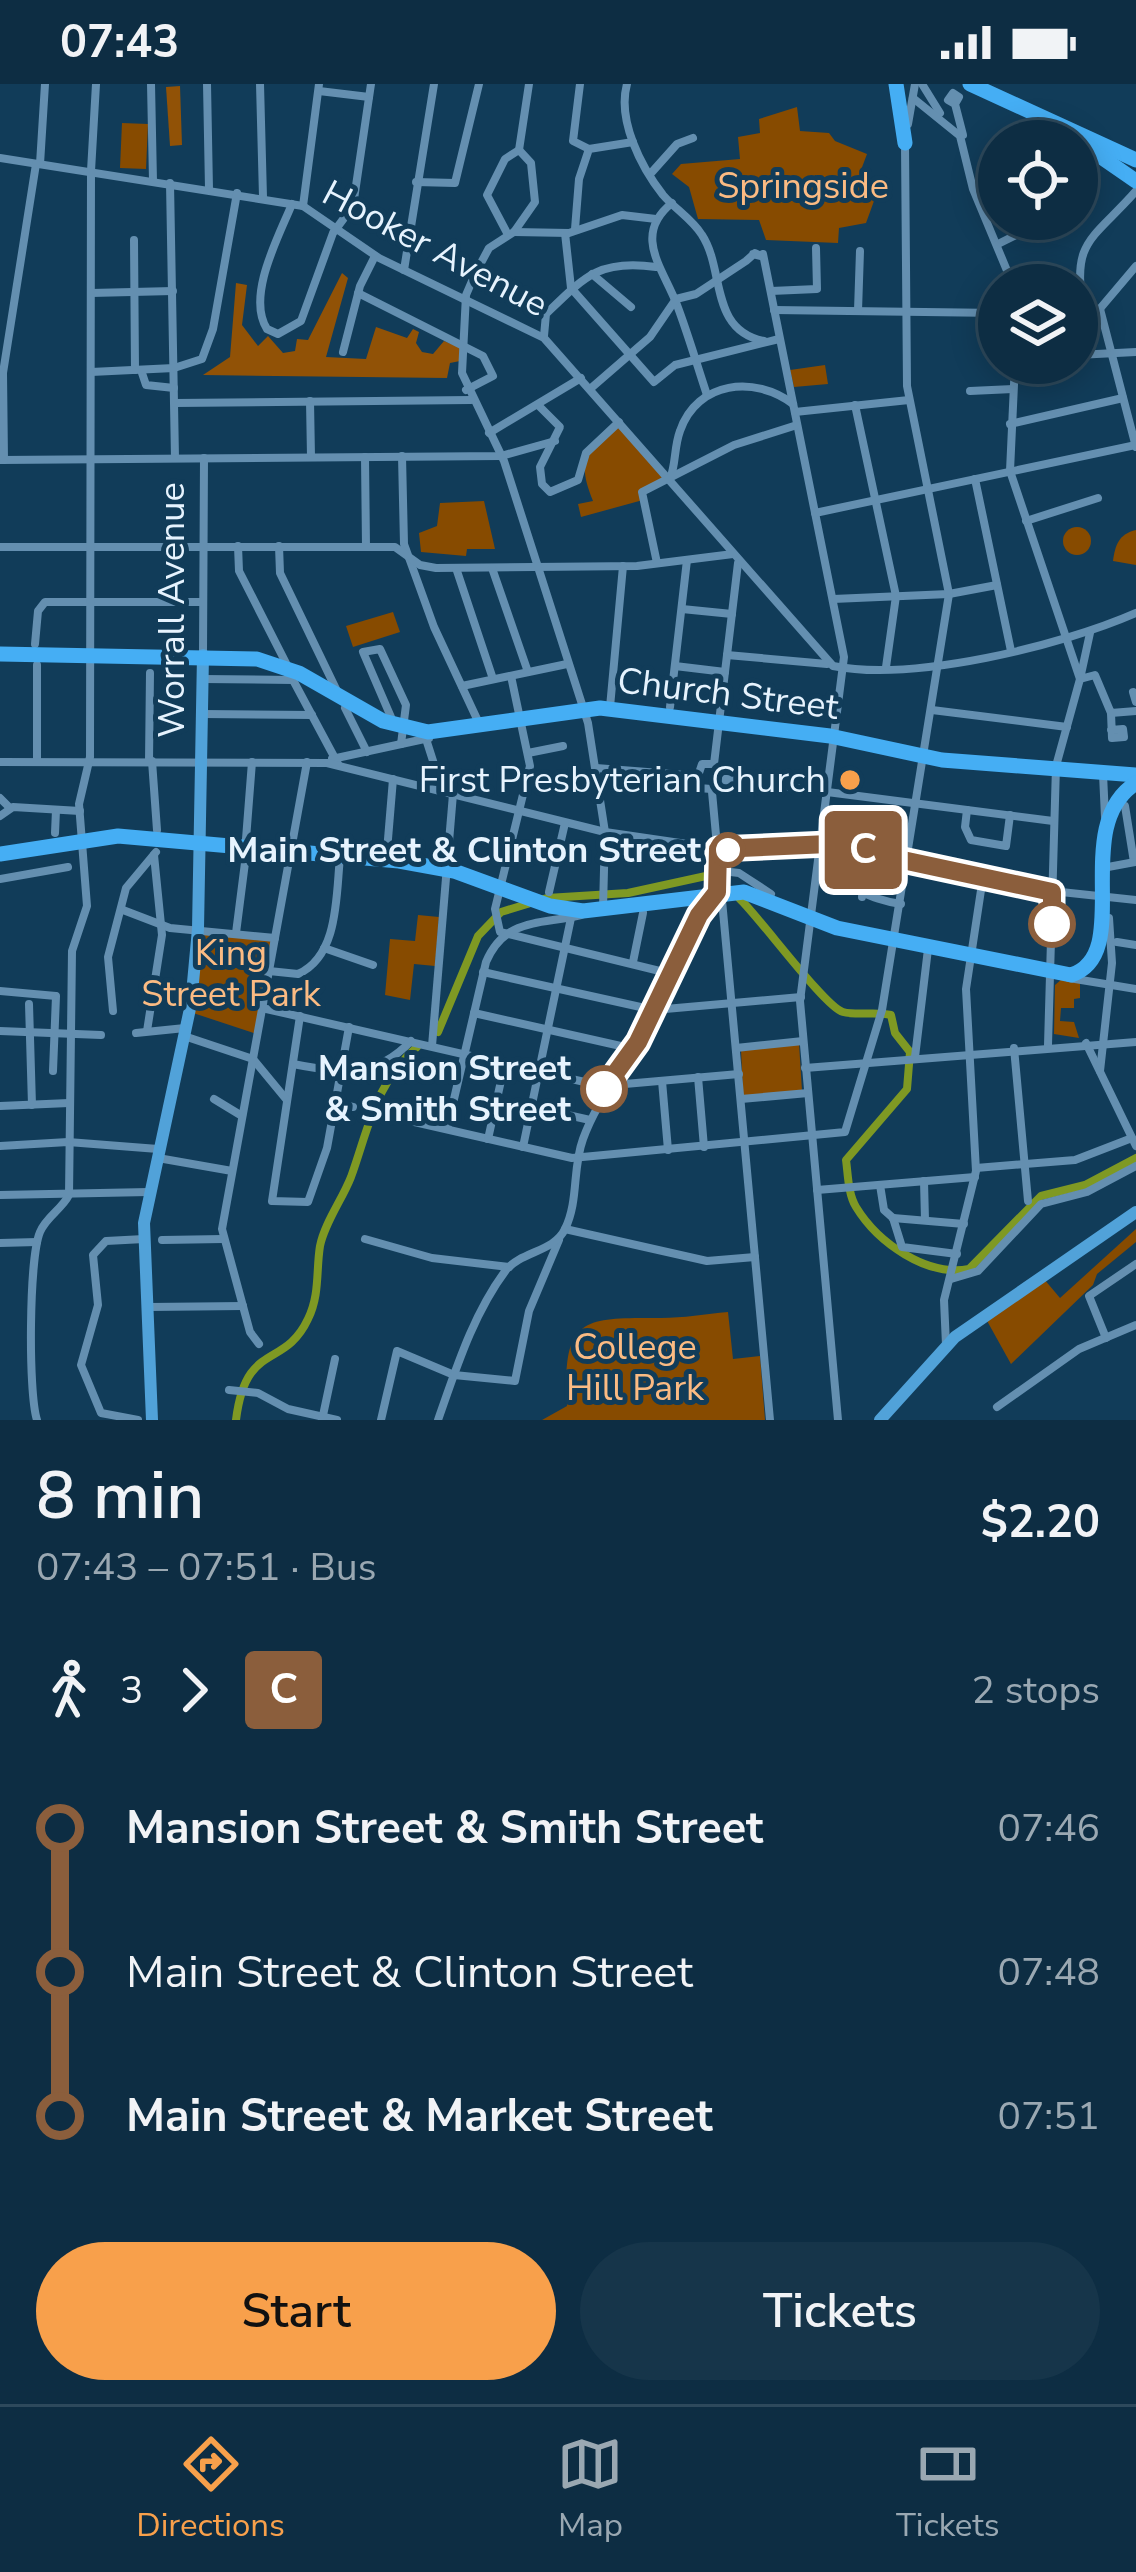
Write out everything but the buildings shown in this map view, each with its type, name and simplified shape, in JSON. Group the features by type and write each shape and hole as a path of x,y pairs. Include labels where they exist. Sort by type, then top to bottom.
{"highway":[{"path":"970,84 1049,120"},
{"path":"986,84 1135,157"},
{"path":"905,143 908,86"},
{"path":"1098,141 1135,157"},
{"path":"1098,154 1136,181"},
{"path":"0,654 262,660 291,674 321,676 343,703 377,709 411,737 454,732"},
{"name":"Church Street","path":"454,732 610,701 926,757 1136,779"},
{"path":"0,854 83,838 247,843 446,869 540,898 595,907 758,892 814,920 1053,973 1079,973 1096,962 1107,943 1112,809 1136,779"}],"main road":[{"name":"Worrall Avenue","path":"152,1420 144,1239 148,1192 201,961 202,656"},
{"path":"880,1420 946,1345 1136,1212"}],"street":[{"path":"46,84 38,164 3,373 2,460 501,456 555,441"},
{"path":"37,1420 32,1389 37,1243 44,1224 69,1195 72,951 87,906 80,811 91,654 91,171 96,84"},
{"path":"151,84 153,181"},
{"path":"207,84 209,189"},
{"path":"260,84 263,197"},
{"path":"292,203 266,275 260,311 268,328 278,334 298,326 337,228 356,195 370,84"},
{"path":"404,270 434,84"},
{"path":"416,182 452,184 478,84"},
{"path":"510,233 488,195 505,159 519,150 529,84"},
{"path":"580,84 573,141 589,148 634,142"},
{"path":"627,84 622,104 634,142 672,203 703,236 715,282 740,330 775,340"},
{"path":"908,86 954,128"},
{"path":"908,86 954,128 964,148"},
{"path":"303,206 319,87 369,97"},
{"path":"955,104 973,189 1005,264"},
{"path":"652,172 677,144 693,138"},
{"path":"375,1113 577,1158 845,1131 882,1012 950,594 909,400 905,143"},
{"path":"589,148 570,231 572,290 654,382 672,367 775,340"},
{"path":"519,150 529,158 537,196 510,233 486,253 466,299 469,395 501,456 582,707 605,832 595,907 566,948 523,1147"},
{"name":"Hooker Avenue","path":"0,158 303,206 375,256 544,338 828,664"},
{"path":"170,183 175,458"},
{"path":"1078,264 1098,227 1136,190"},
{"path":"91,372 197,363 209,345 237,193"},
{"path":"672,203 656,220 651,238 656,267 675,300 707,395"},
{"path":"510,233 570,231 607,217 656,220"},
{"path":"134,240 138,370 146,385 174,388"},
{"path":"998,244 1006,240"},
{"path":"814,248 814,310"},
{"path":"590,389 650,337 675,300 715,282 758,254 771,291 775,340 794,408 844,668 801,997 838,1420"},
{"path":"344,352 358,293 375,256"},
{"path":"544,338 546,314 592,274 613,262 656,267"},
{"path":"815,513 1136,446 1100,309 1136,266"},
{"path":"592,274 631,307"},
{"path":"771,291 814,289"},
{"path":"91,293 172,291"},
{"path":"858,311 859,292"},
{"path":"175,403 469,395 487,383 494,371 483,356 358,293"},
{"path":"774,310 978,314"},
{"path":"1098,354 1136,352"},
{"path":"489,433 581,378"},
{"path":"1013,384 1010,471 1080,679"},
{"path":"669,481 682,425 707,395 733,386 757,386 794,408 909,400"},
{"path":"970,391 1013,389"},
{"path":"1010,424 1123,398"},
{"path":"310,401 310,457"},
{"path":"538,405 559,422 540,473 544,488 554,493 578,481 586,453 619,422"},
{"path":"855,405 896,596 886,667"},
{"path":"657,563 642,492 734,445 797,425"},
{"path":"402,456 403,536 434,627 478,719 473,729"},
{"path":"365,457 366,547"},
{"name":"Worrall Avenue","path":"202,656 204,458"},
{"path":"975,479 1011,651"},
{"path":"1026,521 1098,497"},
{"path":"238,546 239,572 336,762"},
{"path":"279,546 280,574 321,676"},
{"path":"0,547 395,547 426,567 456,568 623,566 735,558 714,764"},
{"path":"670,707 687,560"},
{"path":"610,701 623,566"},
{"path":"456,568 493,679"},
{"path":"492,568 528,672"},
{"path":"833,599 950,594 997,585"},
{"path":"35,644 38,611 49,602 203,602"},
{"path":"682,609 732,614"},
{"path":"727,655 844,668 939,665 1090,633 1136,614"},
{"path":"1048,1045 1055,770 1090,633"},
{"path":"262,660 273,658 277,647"},
{"path":"377,709 361,655 382,651 406,705 411,737 448,793 432,1046"},
{"path":"462,686 567,664"},
{"path":"37,665 37,761"},
{"path":"675,666 725,672"},
{"path":"150,673 157,830"},
{"path":"202,679 291,674"},
{"path":"1080,679 1095,675 1111,713 1112,730"},
{"path":"504,934 495,916 528,753 511,676"},
{"path":"1111,713 1135,702"},
{"path":"343,703 367,752"},
{"path":"932,710 1067,728"},
{"path":"202,714 312,715"},
{"name":"Church Street","path":"336,762 411,737 454,732"},
{"path":"528,753 563,746"},
{"path":"0,762 336,762 605,832 718,849 824,844 909,858 1052,892 1136,900"},
{"path":"236,933 252,762"},
{"path":"259,1344 223,1239 268,971 311,762"},
{"path":"714,764 725,767 723,790 699,788 701,765 714,764"},
{"path":"596,768 698,776"},
{"path":"1103,774 1107,848"},
{"path":"387,850 393,779"},
{"path":"726,779 1054,821"},
{"path":"381,1420 397,1351 454,1375 515,1381 529,1312 574,1200 577,1158 590,1120 634,1049 698,920 714,899 720,871 712,792"},
{"path":"0,798 10,808"},
{"path":"1108,867 1135,861 1125,806"},
{"path":"0,816 10,808 80,811"},
{"path":"55,833 56,810"},
{"path":"967,810 965,830 971,841 1006,846 1010,815"},
{"path":"540,898 565,823"},
{"path":"862,897 867,851"},
{"path":"55,853 55,868"},
{"path":"113,1012 108,957 130,880 155,853 161,950 147,1031"},
{"path":"268,971 302,973 324,948 340,856"},
{"path":"0,879 68,867"},
{"path":"720,871 758,892"},
{"path":"946,1345 944,1300 976,1172 965,997 983,877"},
{"path":"819,879 851,885 862,897 901,904"},
{"path":"714,899 724,920 770,1420"},
{"path":"714,899 724,920"},
{"path":"447,1129 483,972 504,934 517,925 595,907"},
{"path":"123,910 170,928 275,938"},
{"path":"698,920 710,912 724,920"},
{"path":"633,962 644,913"},
{"path":"1098,1066 1109,918"},
{"path":"504,934 672,974"},
{"path":"1117,942 1136,945"},
{"path":"913,1058 928,947"},
{"path":"324,948 373,965"},
{"path":"483,972 654,1010 801,997"},
{"path":"1053,973 1136,989"},
{"path":"0,991 55,994 53,1071"},
{"path":"23,992 29,1004"},
{"path":"32,1105 27,1033 35,992"},
{"path":"262,1008 608,1085 739,1074"},
{"path":"474,1013 634,1049"},
{"path":"300,1016 272,1201 308,1202 349,1028"},
{"path":"0,1031 101,1035"},
{"path":"136,1033 185,1032 253,1059 287,1100"},
{"path":"293,1064 341,1072 386,1064 412,1041"},
{"path":"736,1048 803,1041"},
{"path":"817,1190 1075,1160 1134,1142 1085,1042"},
{"path":"805,1067 1085,1042 1136,1042"},
{"path":"1014,1048 1028,1202"},
{"path":"488,1139 505,1063"},
{"path":"698,1077 704,1147"},
{"path":"662,1081 668,1150"},
{"path":"741,1100 808,1093"},
{"path":"214,1099 242,1116"},
{"path":"0,1106 69,1103"},
{"path":"335,1103 353,1107"},
{"path":"532,1107 590,1120"},
{"path":"0,1146 68,1142 157,1153 232,1171"},
{"path":"952,1274 978,1271 1041,1204 1088,1192 1136,1166"},
{"path":"924,1181 925,1220"},
{"path":"880,1185 884,1210 892,1218 902,1247 957,1254"},
{"path":"0,1196 148,1192"},
{"path":"892,1218 964,1224"},
{"path":"437,1420 469,1335 509,1267 562,1233 707,1261 755,1257"},
{"path":"138,1420 101,1413 87,1388 81,1358 98,1305 91,1264 95,1250 106,1241 144,1239"},
{"path":"162,1240 223,1239"},
{"path":"365,1239 432,1258 509,1267"},
{"path":"0,1243 37,1243"},
{"path":"1106,1338 1089,1296 1136,1264"},
{"path":"147,1307 243,1306"},
{"path":"998,1407 1079,1349 1136,1325"},
{"path":"323,1419 335,1359"},
{"path":"238,1390 297,1416 338,1420"}],"green space":[{"name":"Springside","path":"797,107 800,131 829,133 835,141 867,154 861,170 874,201 866,223 839,228 838,243 766,240 759,220 698,219 689,187 672,174 681,164 740,159 738,137 760,133 759,119"},
{"path":"122,123 148,124 146,169 120,168"},
{"path":"825,365 828,384 794,387 790,370"},
{"path":"619,422 669,481 644,491 643,500 581,517 578,504 593,501 585,474 588,457"},
{"path":"484,501 495,549 467,549 466,556 421,552 419,533 437,526 440,503"},
{"path":"1077,527 1087,531 1091,541 1087,551 1077,555 1067,551 1063,541 1067,531"},
{"path":"1136,530 1136,565 1113,561 1119,541"},
{"path":"393,612 400,632 353,647 346,626"},
{"path":"418,915 439,917 435,966 414,964 410,1000 385,995 390,939 415,941"},
{"name":"King Street Park","path":"198,929 275,938 257,1034 190,1012"},
{"path":"1062,979 1080,983 1080,998 1074,999 1074,1008 1061,1008 1060,1021 1074,1022 1079,1038 1054,1034 1055,985"},
{"path":"799,1043 802,1091 743,1096 741,1049"},
{"path":"1136,1229 1136,1242 1097,1274 1093,1285 1011,1364 986,1319 1044,1279 1060,1298"},
{"name":"College Hill Park","path":"728,1312 733,1359 760,1356 765,1420 542,1420 567,1406 569,1354 583,1328 613,1319"}],"shaded area":[{"path":"180,86 182,145 170,146 166,87"},
{"path":"342,273 348,278 326,357 366,359 376,327 407,338 413,329 419,332 416,343 422,352 433,354 444,341 461,348 460,361 450,363 447,378 203,375 230,357 236,283 247,285 242,325 258,346 268,336 283,353 295,351 297,339 308,340"}],"waterway":[{"path":"438,1032 478,936 501,912 547,898 628,893 715,874"},
{"path":"739,898 834,1007 849,1013 891,1015 895,1033 910,1052 907,1089 846,1160 856,1207 890,1245 937,1268 969,1269 1041,1196 1085,1185 1136,1158"},
{"path":"236,1420 248,1378 288,1345 308,1319 326,1228 351,1177 382,1091 417,1047"}],"bus line":[{"name":"C","path":"604,1089 638,1042 699,915 717,892 718,849 820,844 907,858 1052,892 1052,924"}],"place":[{"name":"First Presbyterian Church","path":"850,780"},
{"name":"Main Street & Clinton Street","path":"728,850"},
{"name":"Mansion Street & Smith Street","path":"604,1089"}]}
